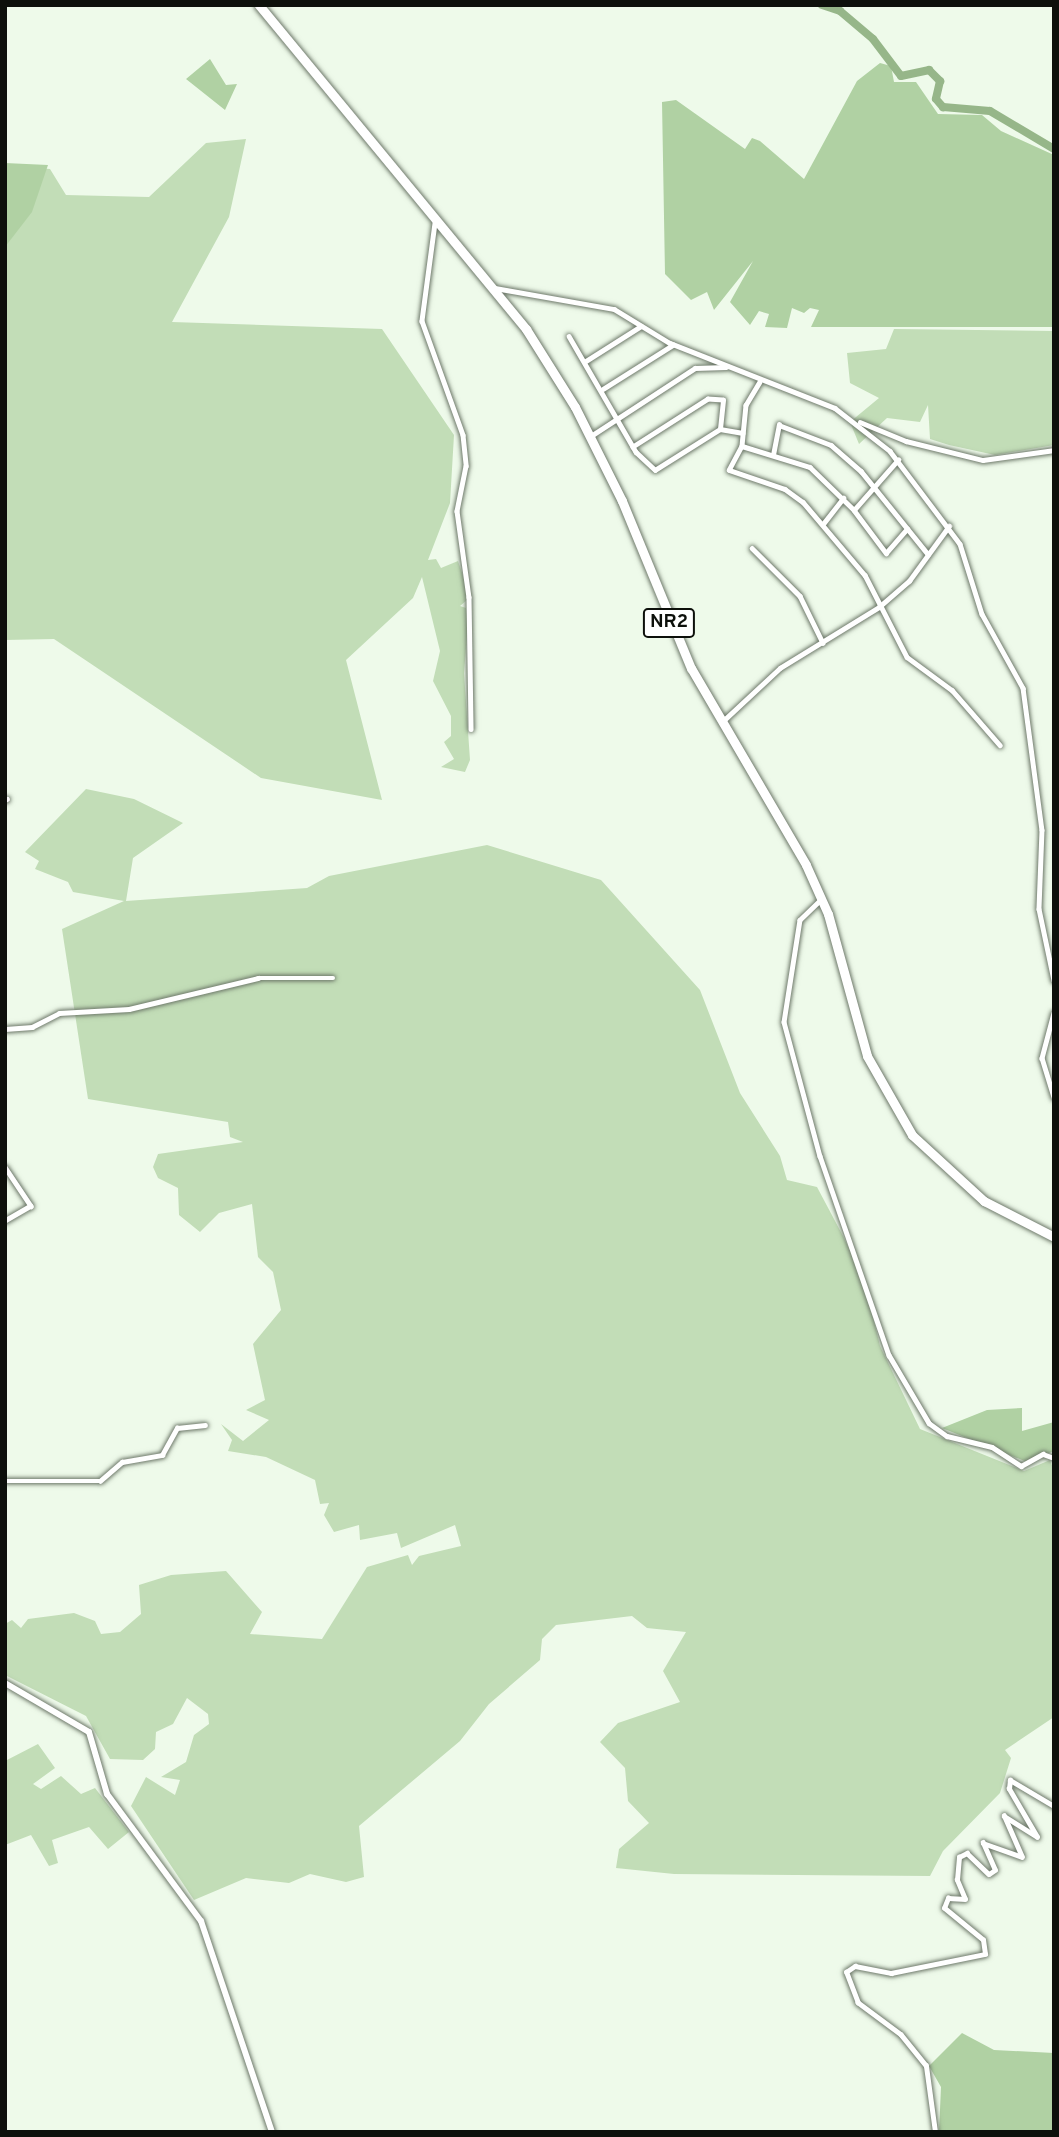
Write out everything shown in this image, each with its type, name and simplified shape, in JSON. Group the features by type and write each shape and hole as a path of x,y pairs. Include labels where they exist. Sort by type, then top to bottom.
{"highway":[{"name":"NR2","path":"259,5 435,223 526,329 591,436 670,626 821,900 867,1056 912,1135 984,1201 1054,1237"}],"main road":[{"path":"5,1684 89,1732 107,1794 201,1921 272,2132"}],"street":[{"path":"435,223 422,321 463,435 457,537 469,597 471,729"},
{"path":"490,289 503,286 609,307 674,345 906,442 983,460 1054,450"},
{"path":"586,362 641,326"},
{"path":"569,336 603,389 633,447 655,470 720,429 743,433"},
{"path":"603,389 674,345"},
{"path":"591,436 695,368 732,368"},
{"path":"760,382 746,405 742,446 729,470 790,492 823,524 865,575 879,607 907,657 952,690 1000,745"},
{"path":"633,447 708,399 723,400 720,429"},
{"path":"855,420 898,460 949,526 982,614 1023,688 1043,840 1039,909 1054,980"},
{"path":"773,455 779,425 831,445 876,489 928,554"},
{"path":"742,446 810,467 854,510 886,553 907,529"},
{"path":"854,510 876,489 898,460"},
{"path":"823,524 843,498"},
{"path":"722,723 780,668 879,607 928,554 949,526"},
{"path":"752,548 800,596 823,643"},
{"path":"821,900 800,920 783,1002 786,1032 820,1156 889,1356 929,1423 947,1436 992,1447 1021,1466 1042,1454 1054,1458"},
{"path":"5,1029 32,1027 60,1013 128,1009 263,977 333,978"},
{"path":"1054,1013 1042,1058 1054,1097"},
{"path":"5,1167 31,1206 5,1221"},
{"path":"5,1481 100,1481 122,1462 162,1455 177,1428 205,1425"},
{"path":"935,2132 926,2066 901,2035 858,2003 846,1972 855,1966 891,1973 985,1954 984,1940 944,1908 948,1898 965,1899 957,1880 959,1857 967,1853 989,1874 994,1866 983,1843 1022,1857 1004,1816 1037,1837 1009,1789 1010,1780 1054,1806"}],"green space":[{"path":"210,59 226,85 237,84 225,110 186,79"},
{"path":"880,63 891,66 894,82 916,82 938,114 982,115 1001,131 1054,155 1054,327 811,327 819,310 810,308 804,313 792,308 787,328 765,327 769,314 759,311 750,325 730,302 753,261 714,310 707,292 691,300 665,274 662,102 676,100 745,149 752,138 760,141 804,179 857,81"},
{"path":"246,139 229,217 172,322 382,329 454,435 450,503 428,560 436,559 441,568 458,561 466,585 467,600 460,606 466,608 468,623 464,673 470,760 465,772 441,767 454,759 444,742 451,736 451,716 433,681 440,651 422,577 413,598 346,660 382,800 261,778 54,639 5,640 5,165 50,169 66,195 149,197 206,143"},
{"path":"5,163 48,165 32,212 5,247"},
{"path":"894,329 1054,331 1054,445 995,455 930,439 928,405 920,422 887,418 859,444 850,422 879,398 850,383 847,353 886,349"},
{"path":"86,789 134,799 183,823 133,858 126,901 307,888 329,876 487,845 601,880 700,990 740,1093 780,1156 787,1180 817,1187 843,1236 864,1280 880,1346 920,1429 1024,1471 1050,1460 1054,1471 1054,1717 1005,1750 1011,1758 1000,1793 943,1851 930,1876 674,1874 616,1868 619,1849 649,1823 628,1801 625,1768 600,1742 618,1723 680,1702 663,1671 686,1632 647,1628 632,1616 556,1625 542,1639 540,1660 489,1704 460,1741 359,1826 364,1877 346,1882 310,1874 289,1883 246,1878 194,1900 131,1806 146,1777 175,1795 180,1780 161,1777 186,1762 194,1735 209,1724 208,1714 187,1698 173,1724 156,1732 155,1749 143,1760 110,1759 86,1716 5,1675 5,1624 12,1620 21,1628 28,1619 74,1613 95,1621 101,1634 120,1632 141,1614 139,1585 171,1575 226,1571 262,1612 250,1634 322,1639 367,1567 408,1555 412,1565 419,1556 461,1546 455,1525 401,1548 397,1533 360,1540 359,1525 334,1532 324,1515 329,1503 320,1504 315,1480 266,1457 228,1451 232,1440 221,1424 243,1441 269,1420 246,1410 265,1400 253,1344 281,1310 273,1272 258,1257 252,1204 219,1213 200,1232 179,1215 178,1188 158,1178 153,1167 158,1154 243,1142 230,1137 228,1122 88,1099 62,929 124,901 73,892 68,882 35,869 39,861 25,852"},
{"path":"1022,1408 1022,1431 1054,1422 1054,1451 1027,1462 942,1428 987,1410"},
{"path":"38,1744 55,1768 33,1784 41,1789 61,1776 81,1794 95,1788 129,1832 108,1849 89,1827 52,1840 58,1863 49,1866 31,1835 5,1845 5,1761"},
{"path":"962,2033 994,2050 1054,2053 1054,2132 939,2132 941,2087 929,2066"}],"waterway":[{"path":"822,5 840,11 873,39 901,76 929,70 940,81 936,99 943,107 990,111 1054,149"}]}
